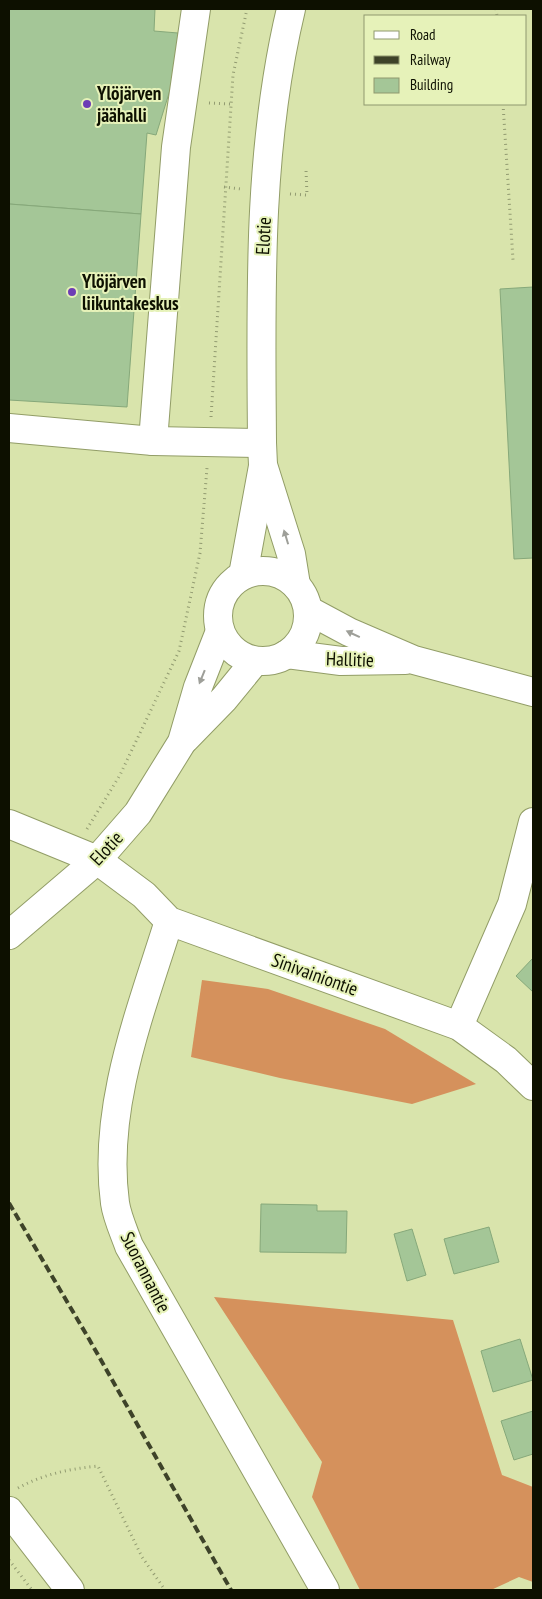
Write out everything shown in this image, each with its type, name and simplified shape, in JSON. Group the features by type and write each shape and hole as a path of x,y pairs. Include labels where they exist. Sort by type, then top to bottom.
{"street":[{"path":"152,441 176,147 196,9"},
{"name":"Elotie","path":"243,575 262,454 260,279 266,192 277,81 291,9"},
{"path":"9,428 152,441 209,443 262,454"},
{"name":"Elotie","path":"262,454 291,554 296,585"},
{"path":"271,571 296,585 304,596 308,610 307,627 299,643 287,654 276,659 255,661 234,651 220,632 217,618 221,599 232,583 243,575 271,571"},
{"name":"Hallitie","path":"308,610 349,632 414,660 533,692"},
{"name":"Elotie","path":"182,742 198,687 220,632"},
{"name":"Hallitie","path":"287,654 341,661 414,660"},
{"name":"Elotie","path":"9,935 85,855 138,813 182,742 224,699 255,661"},
{"path":"460,1026 512,904 533,822"},
{"name":"Sinivainiontie","path":"9,824 85,855 144,895 169,921 460,1026 506,1060 533,1086"},
{"name":"Suorannantie","path":"169,921 131,1045 118,1104 113,1161 115,1204 128,1246 324,1590"},
{"path":"9,1511 70,1590"}],"path":[{"path":"85,855 120,775 179,651 200,552 233,75 247,9"},
{"path":"503,105 513,260"},
{"path":"9,1493 35,1479 68,1469 98,1466 142,1557 165,1590"},
{"path":"9,1560 32,1590"}],"shaded area":[{"path":"202,980 268,989 385,1029 476,1084 412,1104 280,1078 191,1057"},
{"path":"214,1297 453,1320 502,1475 533,1487 533,1582 519,1577 491,1590 360,1590 312,1497 322,1462"}],"building":[{"name":"Ylöjärven jäähalli","path":"9,9 155,9 154,31 178,33 175,74 156,135 147,133 141,214 9,204"},
{"name":"Ylöjärven liikuntakeskus","path":"9,204 141,214 127,407 9,400"},
{"path":"533,287 533,558 514,559 500,289"},
{"path":"533,958 533,992 516,976"},
{"path":"261,1204 317,1205 317,1211 347,1211 346,1253 260,1252"},
{"path":"489,1227 499,1262 454,1274 444,1239"},
{"path":"412,1229 426,1275 407,1281 394,1234"},
{"path":"520,1339 533,1380 493,1392 481,1351"},
{"path":"533,1411 533,1454 514,1460 501,1421"}],"railway":[{"path":"9,1203 89,1339 231,1590"}],"place":[{"name":"Ylöjärven jäähalli","path":"87,104"},
{"name":"Ylöjärven liikuntakeskus","path":"72,292"}]}
